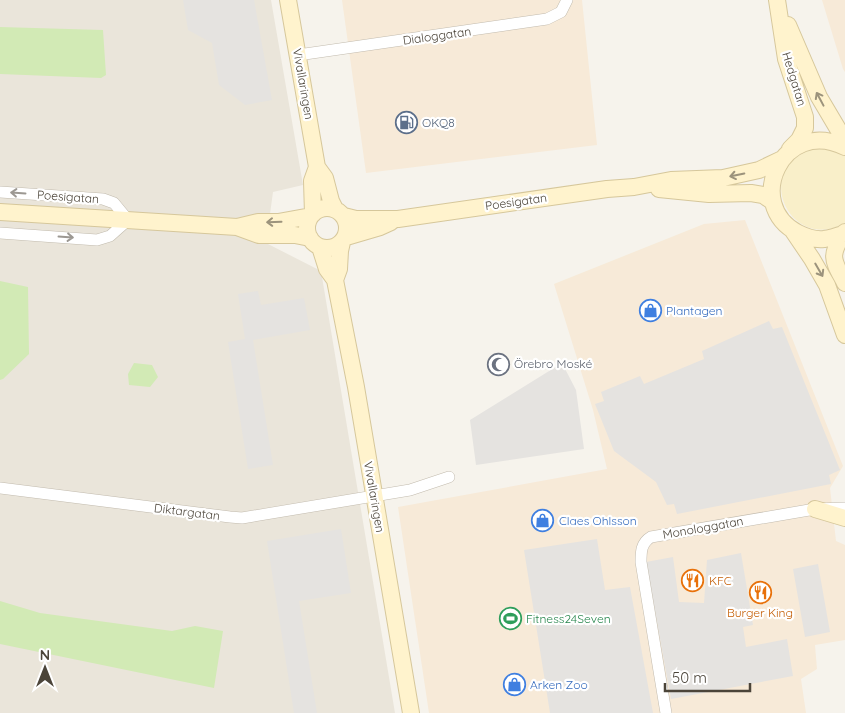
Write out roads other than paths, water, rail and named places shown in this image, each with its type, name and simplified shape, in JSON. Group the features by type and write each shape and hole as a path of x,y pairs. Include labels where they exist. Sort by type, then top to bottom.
{"main road":[{"name":"Vivallaringen","path":"288,0 317,167 325,178 331,202 340,213"},
{"name":"Hedgatan","path":"778,0 819,97 845,142"},
{"name":"Hedgatan","path":"778,0 786,59 805,117 805,128 799,140 785,156"},
{"name":"Poesigatan","path":"340,213 356,219 398,219 607,189 634,187 671,180 723,178 759,170 806,142 820,139 835,142 845,147"},
{"path":"785,156 778,165 772,182 773,202 781,218 792,230 812,259 827,285 845,335"},
{"name":"Vivallaringen","path":"312,215 312,181 317,167"},
{"name":"Poesigatan","path":"634,187 708,194 751,193 763,195 773,202"},
{"path":"322,208 329,208 340,213 347,224 348,231 344,240 336,246 323,248 315,242 307,228 308,222 312,215 322,208"},
{"name":"Poesigatan","path":"0,212 237,227 259,235 295,235 315,242"},
{"name":"Poesigatan","path":"237,227 258,222 278,222 312,215"},
{"name":"Poesigatan","path":"344,240 398,219"},
{"path":"792,230 807,237 824,239 844,233"},
{"path":"844,233 835,248 834,262 845,283"},
{"name":"Vivallaringen","path":"336,280 340,269 340,251 344,240"},
{"name":"Vivallaringen","path":"315,242 327,269 336,280 411,713"},
{"path":"815,509 845,518"}],"street":[{"name":"Dialoggatan","path":"298,55 547,19 562,12 567,0"},
{"name":"Poesigatan","path":"0,192 103,199 114,203 128,220"},
{"path":"0,233 97,240 110,236 128,220"},
{"name":"Diktargatan","path":"0,488 242,518 410,490 449,477"},
{"name":"Monologgatan","path":"815,509 845,499"},
{"name":"Monologgatan","path":"666,713 641,562 642,551 646,541 651,537 815,509 845,508"}],"place":[{"name":"OKQ8","path":"406,123"},
{"name":"Plantagen","path":"650,311"},
{"name":"Örebro Moské","path":"498,364"},
{"name":"Claes Ohlsson","path":"543,521"},
{"name":"KFC","path":"693,581"},
{"name":"Burger King","path":"760,592"},
{"name":"Fitness24Seven","path":"510,619"},
{"name":"Arken Zoo","path":"514,685"}]}
